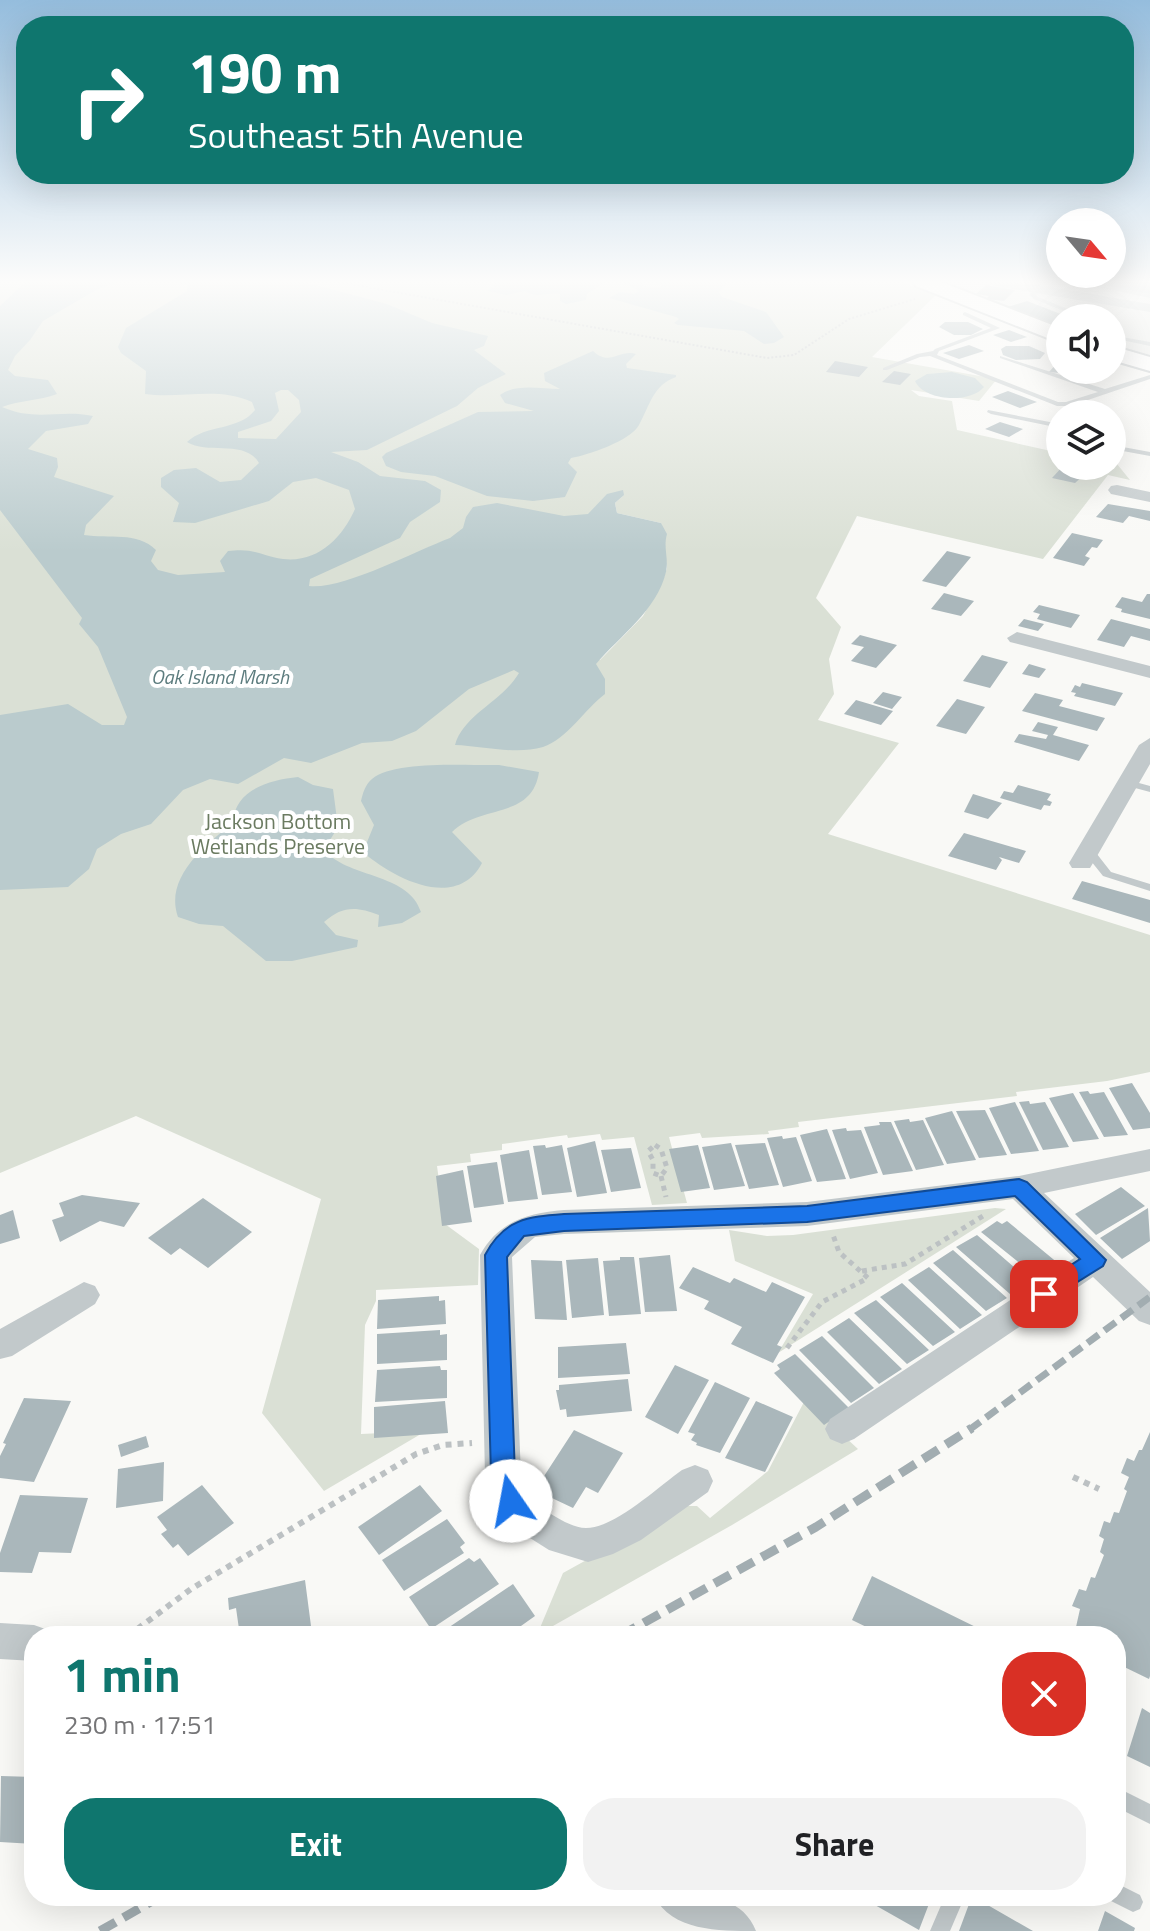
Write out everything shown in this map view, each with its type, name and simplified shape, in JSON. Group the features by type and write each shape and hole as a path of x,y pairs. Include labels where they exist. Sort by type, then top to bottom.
{"street":[{"path":"1117,490 1150,497"},
{"path":"1017,638 1150,672"},
{"path":"1085,857 1139,786 1150,745"},
{"path":"695,1481 606,1541 587,1545 526,1520 511,1501 503,1475 496,1255 517,1230 532,1225 823,1212 1019,1187 1150,1160"},
{"path":"1019,1187 1150,1312"},
{"path":"842,1429 1095,1260"},
{"path":"0,1346 84,1295"},
{"path":"0,1641 24,1642"},
{"path":"693,1906 734,1931"}],"lane":[{"path":"971,372 1057,404 1067,404 1150,377"},
{"path":"1047,372 1106,392"},
{"path":"991,412 1046,423"},
{"path":"1126,450 1150,454"},
{"path":"1085,857 1107,874 1150,888"},
{"path":"1126,1802 1150,1814"},
{"path":"940,1931 951,1906"}],"path":[{"path":"661,1176 653,1173 653,1160 648,1151 655,1145 661,1149 667,1168 661,1176 670,1219"},
{"path":"861,1271 905,1264 984,1215 986,1212 978,1193"},
{"path":"787,1348 825,1299 844,1288 866,1282 868,1278 839,1252 823,1212"},
{"path":"141,1626 191,1589 416,1454 443,1445 502,1440"},
{"path":"1073,1477 1099,1489"}],"green space":[{"name":"Jackson Bottom Wetlands Preserve","path":"0,372 958,372 997,379 979,401 911,390 919,396 952,401 957,430 1046,450 1046,480 1104,480 1043,559 857,516 816,598 841,627 829,659 834,694 818,720 899,743 828,834 1150,935 1150,1072 1107,1081 1016,1092 1017,1096 798,1122 799,1127 768,1131 769,1134 702,1138 700,1133 669,1137 687,1203 652,1205 634,1137 602,1140 600,1134 568,1138 567,1135 502,1144 502,1150 470,1154 471,1162 437,1166 445,1224 479,1249 478,1285 376,1290 376,1301 365,1325 361,1434 426,1431 324,1491 262,1413 321,1199 136,1116 0,1173","holes":["624,495 615,503 617,513 661,523 667,568 663,580 643,616 600,660 460,620"]},
{"path":"1006,1209 778,1353 813,1294 735,1261 729,1230 767,1236 793,1235"},
{"path":"805,1400 858,1449 732,1525 553,1626 541,1626 563,1573 684,1506 697,1506 710,1518 768,1471"}],"water":[{"name":"Oak Island Marsh","path":"0,372 48,380 57,394 2,407 26,414 93,416 88,424 46,431 28,449 57,458 54,477 114,496 86,525 84,535 140,540 156,550 151,561 158,570 178,575 225,572 220,561 228,551 251,551 283,559 318,553 336,539 355,509 349,490 316,478 293,482 269,501 195,523 173,522 179,503 161,487 161,478 174,470 196,468 220,482 241,480 259,463 245,451 196,446 187,442 203,432 240,421 255,410 252,402 226,395 145,394 146,372 503,372 506,374 478,388 457,406 367,450 331,452 358,462 380,476 425,481 441,490 440,502 410,522 400,538 310,579 309,586 323,586 359,576 450,538 463,528 473,507 497,503 564,516 588,514 607,494 623,490 624,495 615,503 617,513 661,523 667,534 667,567 655,598 637,622 596,664 605,679 605,694 552,743 533,749 510,750 455,745 466,725 503,693 519,673 514,670 469,689 416,731 392,741 362,743 311,763 284,758 238,784 210,779 183,790 151,824 121,834 97,849 89,869 68,887 0,890 0,715 68,704 102,725 124,725 127,717 98,647 79,624 82,618 0,510","holes":["288,390 299,400 301,412 276,439 238,438 238,432 271,421 279,411 275,393"]},
{"path":"656,372 676,377 657,390 634,431 618,442 571,458 568,463 577,472 565,497 533,501 487,496 435,476 401,472 386,466 382,457 386,453 478,412 534,411 505,403 500,395 521,388 560,389 545,381 544,373"},
{"path":"952,372 975,378 984,387 969,396 937,396 920,388 915,381 927,374"},
{"path":"499,765 539,772 534,787 516,805 463,823 452,832 482,863 471,877 457,885 442,888 425,886 391,872 363,852 374,825 361,801 372,779 383,773 414,766"},
{"path":"298,777 313,785 333,789 338,827 330,840 329,855 340,863 394,884 415,900 421,912 402,923 378,927 379,915 356,909 343,910 324,922 336,935 358,940 357,947 292,961 266,961 223,926 199,924 178,917 175,903 177,889 182,876 200,852 233,823 235,812 246,795 265,784"}],"building":[{"path":"827,372 863,372 859,377"},
{"path":"893,372 911,374 900,385 882,382"},
{"path":"1008,391 1037,402 1020,408 992,397"},
{"path":"1000,422 1023,429 1009,437 985,429"},
{"path":"1108,504 1150,511 1150,521 1129,516 1123,523 1096,517"},
{"path":"1072,533 1103,540 1085,556 1090,558 1084,566 1053,558"},
{"path":"947,551 971,557 946,587 922,581"},
{"path":"944,593 974,601 961,616 931,609"},
{"path":"1150,594 1150,619 1121,612 1122,609 1115,607 1122,597 1142,602"},
{"path":"1039,605 1080,615 1071,628 1037,619 1040,614 1033,612"},
{"path":"1024,619 1044,624 1038,631 1018,626"},
{"path":"1111,619 1150,629 1150,641 1131,636 1124,647 1097,640"},
{"path":"860,635 897,645 876,668 851,661 864,647 851,644"},
{"path":"982,655 1008,662 990,688 963,681"},
{"path":"1029,664 1046,669 1039,678 1022,674"},
{"path":"1082,683 1123,693 1115,706 1074,696 1076,693 1071,692 1075,685 1080,687"},
{"path":"883,692 902,697 892,709 873,703"},
{"path":"1035,693 1063,700 1059,706 1105,718 1097,731 1022,711"},
{"path":"957,699 985,707 966,734 936,726"},
{"path":"856,700 893,711 881,725 844,714"},
{"path":"1038,722 1058,727 1053,735 1089,745 1079,761 1014,742 1019,734 1046,739 1048,735 1032,731"},
{"path":"1018,785 1051,794 1047,800 1052,802 1050,806 1044,805 1041,810 1000,798 1004,791 1013,793"},
{"path":"973,794 1002,803 988,819 964,812"},
{"path":"964,833 1026,851 1019,863 999,857 1002,860 996,870 948,856"},
{"path":"1082,881 1150,900 1150,923 1072,899"},
{"path":"1132,1083 1150,1113 1150,1128 1133,1130 1109,1088"},
{"path":"1088,1091 1090,1094 1104,1092 1128,1135 1104,1137 1079,1092"},
{"path":"1073,1093 1099,1139 1073,1142 1049,1098"},
{"path":"1029,1101 1030,1104 1045,1102 1069,1147 1043,1150 1019,1102"},
{"path":"1015,1102 1039,1151 1011,1154 989,1108"},
{"path":"985,1110 1007,1155 979,1158 956,1111"},
{"path":"952,1111 976,1160 947,1164 925,1118"},
{"path":"909,1119 910,1122 923,1120 944,1165 916,1170 894,1121"},
{"path":"879,1122 891,1122 913,1171 883,1175 864,1127 880,1125"},
{"path":"846,1128 847,1131 861,1130 878,1173 850,1179 832,1130"},
{"path":"827,1129 846,1179 817,1182 800,1135"},
{"path":"782,1136 783,1139 796,1137 812,1181 783,1187 767,1138"},
{"path":"595,1141 607,1193 577,1197 567,1148"},
{"path":"731,1143 745,1186 714,1190 702,1147"},
{"path":"765,1143 779,1185 749,1189 735,1145"},
{"path":"545,1145 546,1148 562,1145 572,1192 542,1195 533,1146"},
{"path":"698,1145 710,1188 681,1192 669,1149"},
{"path":"631,1148 641,1188 611,1192 601,1150"},
{"path":"529,1150 538,1199 508,1202 500,1155"},
{"path":"497,1162 504,1204 474,1208 467,1166"},
{"path":"463,1170 472,1222 442,1226 436,1176"},
{"path":"1121,1187 1145,1206 1096,1235 1075,1214"},
{"path":"82,1195 140,1203 124,1227 100,1221 60,1242 52,1220 64,1216 59,1203"},
{"path":"203,1198 252,1232 208,1268 180,1248 171,1255 148,1238"},
{"path":"1148,1208 1150,1241 1122,1259 1100,1238"},
{"path":"13,1210 20,1238 0,1244 0,1215"},
{"path":"997,1221 1002,1224 1007,1221 1059,1264 1038,1278 981,1232"},
{"path":"977,1235 1030,1281 1010,1294 956,1247"},
{"path":"953,1250 1007,1298 986,1311 933,1263"},
{"path":"670,1255 677,1311 645,1312 639,1258"},
{"path":"620,1257 634,1257 641,1314 609,1316 603,1261 620,1260"},
{"path":"598,1258 604,1315 572,1318 566,1260"},
{"path":"531,1260 562,1261 567,1320 535,1319"},
{"path":"693,1267 730,1283 734,1278 766,1292 772,1282 805,1297 777,1345 782,1347 773,1363 731,1344 742,1327 704,1309 709,1301 679,1288"},
{"path":"929,1267 982,1315 960,1329 908,1280"},
{"path":"902,1283 955,1332 933,1346 880,1297"},
{"path":"439,1296 439,1301 445,1300 446,1324 377,1329 378,1300"},
{"path":"876,1300 929,1350 907,1364 854,1313"},
{"path":"849,1318 902,1369 879,1384 827,1332"},
{"path":"440,1330 440,1335 447,1334 447,1360 377,1364 377,1334"},
{"path":"822,1336 874,1388 851,1403 799,1350"},
{"path":"626,1343 630,1374 558,1378 558,1347"},
{"path":"795,1354 849,1408 824,1425 774,1373 780,1369 777,1365"},
{"path":"675,1365 709,1380 678,1434 645,1417"},
{"path":"440,1366 441,1370 447,1370 447,1398 375,1402 377,1370"},
{"path":"628,1379 632,1411 567,1417 566,1409 560,1410 556,1390 559,1390 559,1385"},
{"path":"715,1382 750,1398 720,1453 696,1445 691,1440 695,1434 688,1432"},
{"path":"24,1398 71,1401 34,1482 0,1478 0,1456 6,1444 3,1443"},
{"path":"445,1401 448,1433 374,1438 374,1407"},
{"path":"756,1401 793,1417 765,1472 725,1458"},
{"path":"574,1430 623,1453 598,1493 586,1487 573,1508 535,1490"},
{"path":"1150,1432 1149,1679 1126,1668 1126,1626 1076,1626 1080,1609 1072,1606 1079,1589 1086,1591 1091,1577 1095,1578 1104,1555 1100,1552 1104,1539 1099,1536 1104,1521 1110,1523 1114,1512 1119,1513 1127,1491 1124,1489 1129,1477 1121,1473 1127,1458 1134,1461 1139,1450 1142,1450"},
{"path":"146,1436 149,1447 121,1457 118,1445"},
{"path":"164,1462 163,1501 116,1508 118,1469"},
{"path":"202,1485 234,1523 188,1556 178,1544 173,1548 161,1534 167,1530 157,1517"},
{"path":"420,1485 442,1511 379,1555 358,1527"},
{"path":"20,1495 88,1498 71,1553 39,1552 32,1573 0,1572 0,1553"},
{"path":"447,1519 465,1543 460,1547 464,1553 404,1591 382,1560"},
{"path":"469,1558 474,1562 480,1558 499,1584 436,1626 429,1626 409,1597"},
{"path":"872,1576 974,1626 864,1626 852,1620"},
{"path":"305,1580 311,1626 239,1626 236,1608 229,1610 228,1598"},
{"path":"513,1584 535,1616 521,1626 451,1626"},
{"path":"1142,1708 1150,1713 1150,1767 1127,1756"},
{"path":"1,1776 24,1777 24,1843 0,1842"},
{"path":"877,1906 928,1906 919,1930"},
{"path":"968,1906 989,1906 1033,1931 959,1931"},
{"path":"1105,1911 1135,1928 1134,1931 1098,1931"}],"railway":[{"path":"970,1429 1150,1297"},
{"path":"638,1626 816,1527 970,1429"},
{"path":"100,1931 144,1906"}],"route":[{"path":"511,1501 503,1475 496,1255 517,1230 532,1225 564,1222 807,1214 1019,1187 1095,1260 1044,1294"}]}
